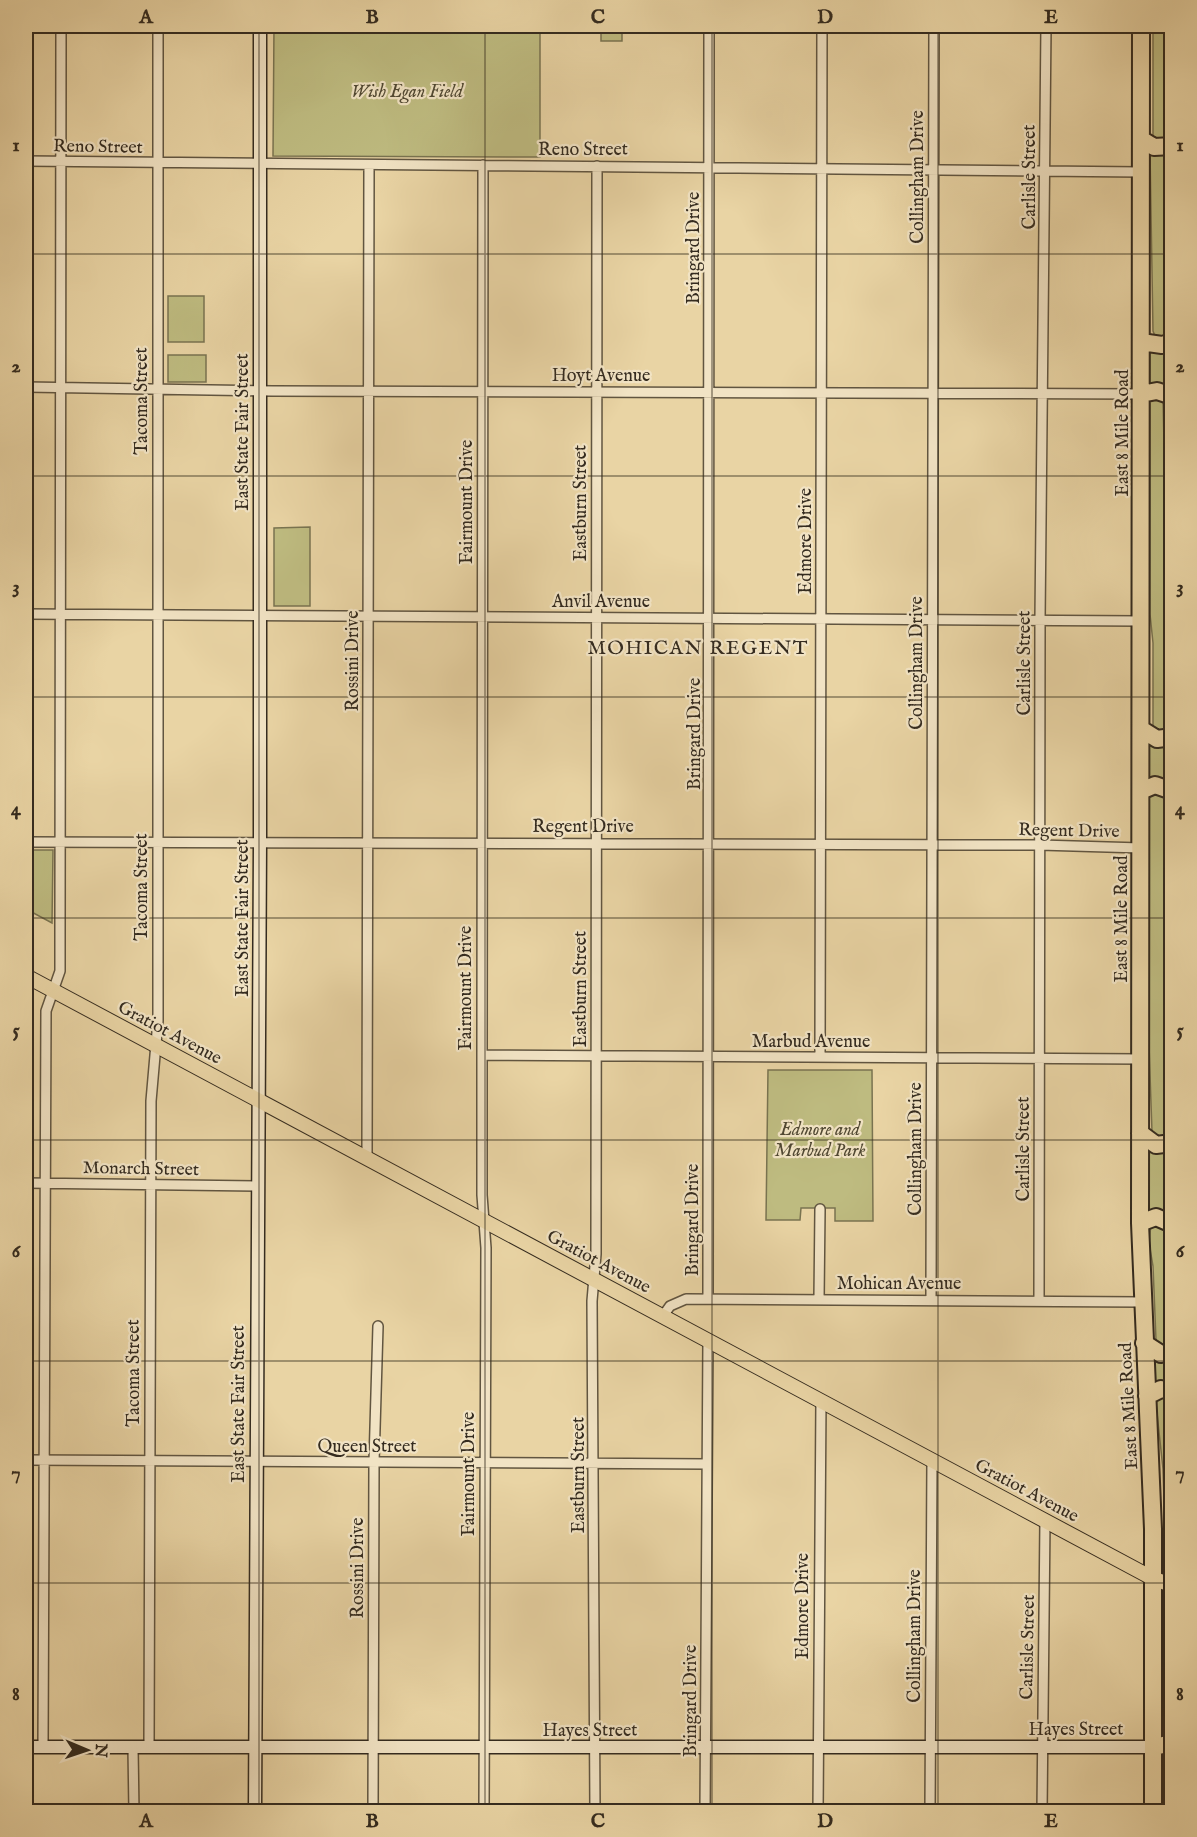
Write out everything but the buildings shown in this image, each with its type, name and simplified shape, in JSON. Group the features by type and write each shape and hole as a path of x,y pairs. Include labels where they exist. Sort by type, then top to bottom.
{"highway":[{"name":"East 8 Mile Road","path":"1141,26 1140,1223 1154,1579 1153,1812"},
{"path":"1141,139 1154,147 1172,146"},
{"path":"1141,342 1162,345 1172,342"},
{"path":"1141,394 1161,391 1172,396"},
{"path":"1141,729 1157,740 1172,737"},
{"path":"1141,791 1155,785 1172,790"},
{"path":"1140,1133 1156,1145 1172,1143"},
{"path":"1140,1223 1156,1216 1172,1224"},
{"path":"1144,1343 1161,1354 1172,1352"},
{"path":"1147,1396 1161,1389 1172,1391"},
{"path":"1154,1747 1172,1743"}],"main road":[{"name":"Gratiot Avenue","path":"26,976 1154,1579 1172,1585"},
{"name":"Gratiot Avenue","path":"1154,1579 1172,1597"}],"street":[{"path":"43,1747 46,1011 60,971 61,26"},
{"name":"Tacoma Street","path":"149,1748 150,1184 154,1044 158,1021 158,26"},
{"name":"East State Fair Street","path":"255,1812 256,1185 260,843 260,26"},
{"name":"Bringard Drive","path":"708,1299 711,843 710,26"},
{"name":"Edmore Drive","path":"820,1057 822,26"},
{"name":"Collingham Drive","path":"931,1300 934,26"},
{"name":"Carlisle Street","path":"1039,1300 1040,620 1046,26"},
{"name":"Reno Street","path":"26,161 1046,169 1141,172"},
{"name":"Rossini Drive","path":"367,1158 369,165"},
{"name":"Fairmount Drive","path":"483,165 482,1055 483,1220 486,1245 484,1812"},
{"name":"Eastburn Street","path":"595,1812 597,166"},
{"name":"Hoyt Avenue","path":"26,387 261,391 1141,394"},
{"name":"Anvil Avenue","path":"26,614 158,617 1141,621"},
{"name":"Regent Drive","path":"26,842 711,843 1040,845 1141,848"},
{"name":"Marbud Avenue","path":"482,1055 1141,1059"},
{"name":"Monarch Street","path":"26,1183 256,1185"},
{"path":"819,1209 819,1299"},
{"name":"Mohican Avenue","path":"663,1316 677,1301 708,1299 1142,1302"},
{"name":"Rossini Drive","path":"373,1812 374,1462 378,1326"},
{"name":"Bringard Drive","path":"705,1812 708,1339"},
{"name":"Edmore Drive","path":"818,1812 821,1400"},
{"name":"Queen Street","path":"26,1460 707,1464"},
{"name":"Collingham Drive","path":"930,1812 932,1460"},
{"name":"Carlisle Street","path":"1042,1812 1045,1520"},
{"name":"Hayes Street","path":"26,1747 255,1749 1154,1747"},
{"path":"133,1748 134,1812"}],"green space":[{"name":"Wish Egan Field","path":"274,26 540,26 540,157 273,156"},
{"path":"601,26 622,26 622,41 601,41"},
{"path":"1153,26 1169,26 1169,134 1164,142 1154,138 1153,135"},
{"path":"1150,152 1169,154 1169,329 1166,337 1155,336 1153,331"},
{"path":"168,296 204,296 204,342 168,342"},
{"path":"1150,349 1169,350 1168,387 1150,384"},
{"path":"168,355 206,355 206,382 168,382"},
{"path":"1163,398 1165,489 1169,515 1168,725 1163,733 1153,729 1153,643 1150,614 1150,402 1151,399"},
{"path":"310,527 310,606 274,606 274,528"},
{"path":"1149,743 1168,745 1168,781 1149,779"},
{"path":"1152,792 1164,794 1165,798 1165,885 1169,908 1168,1129 1163,1139 1154,1136 1152,1132 1149,1045 1149,798"},
{"path":"26,850 53,850 52,923 26,909"},
{"name":"Edmore and Marbud Park","path":"768,1070 872,1070 873,1221 835,1221 835,1208 801,1208 800,1220 766,1220"},
{"path":"1149,1149 1168,1151 1168,1212 1149,1211"},
{"path":"1151,1224 1165,1229 1166,1298 1171,1339 1167,1348 1156,1344 1153,1266 1149,1243"},
{"path":"1154,1357 1171,1359 1171,1384 1154,1383"},
{"path":"1158,1396 1171,1400 1171,1564 1166,1561 1163,1469 1156,1404"},
{"path":"1163,1612 1172,1618 1172,1736 1166,1736"},
{"path":"1171,1748 1171,1811 1165,1812 1166,1754"}],"district":[{"name":"MOHICAN REGENT","path":"698,647"}]}
